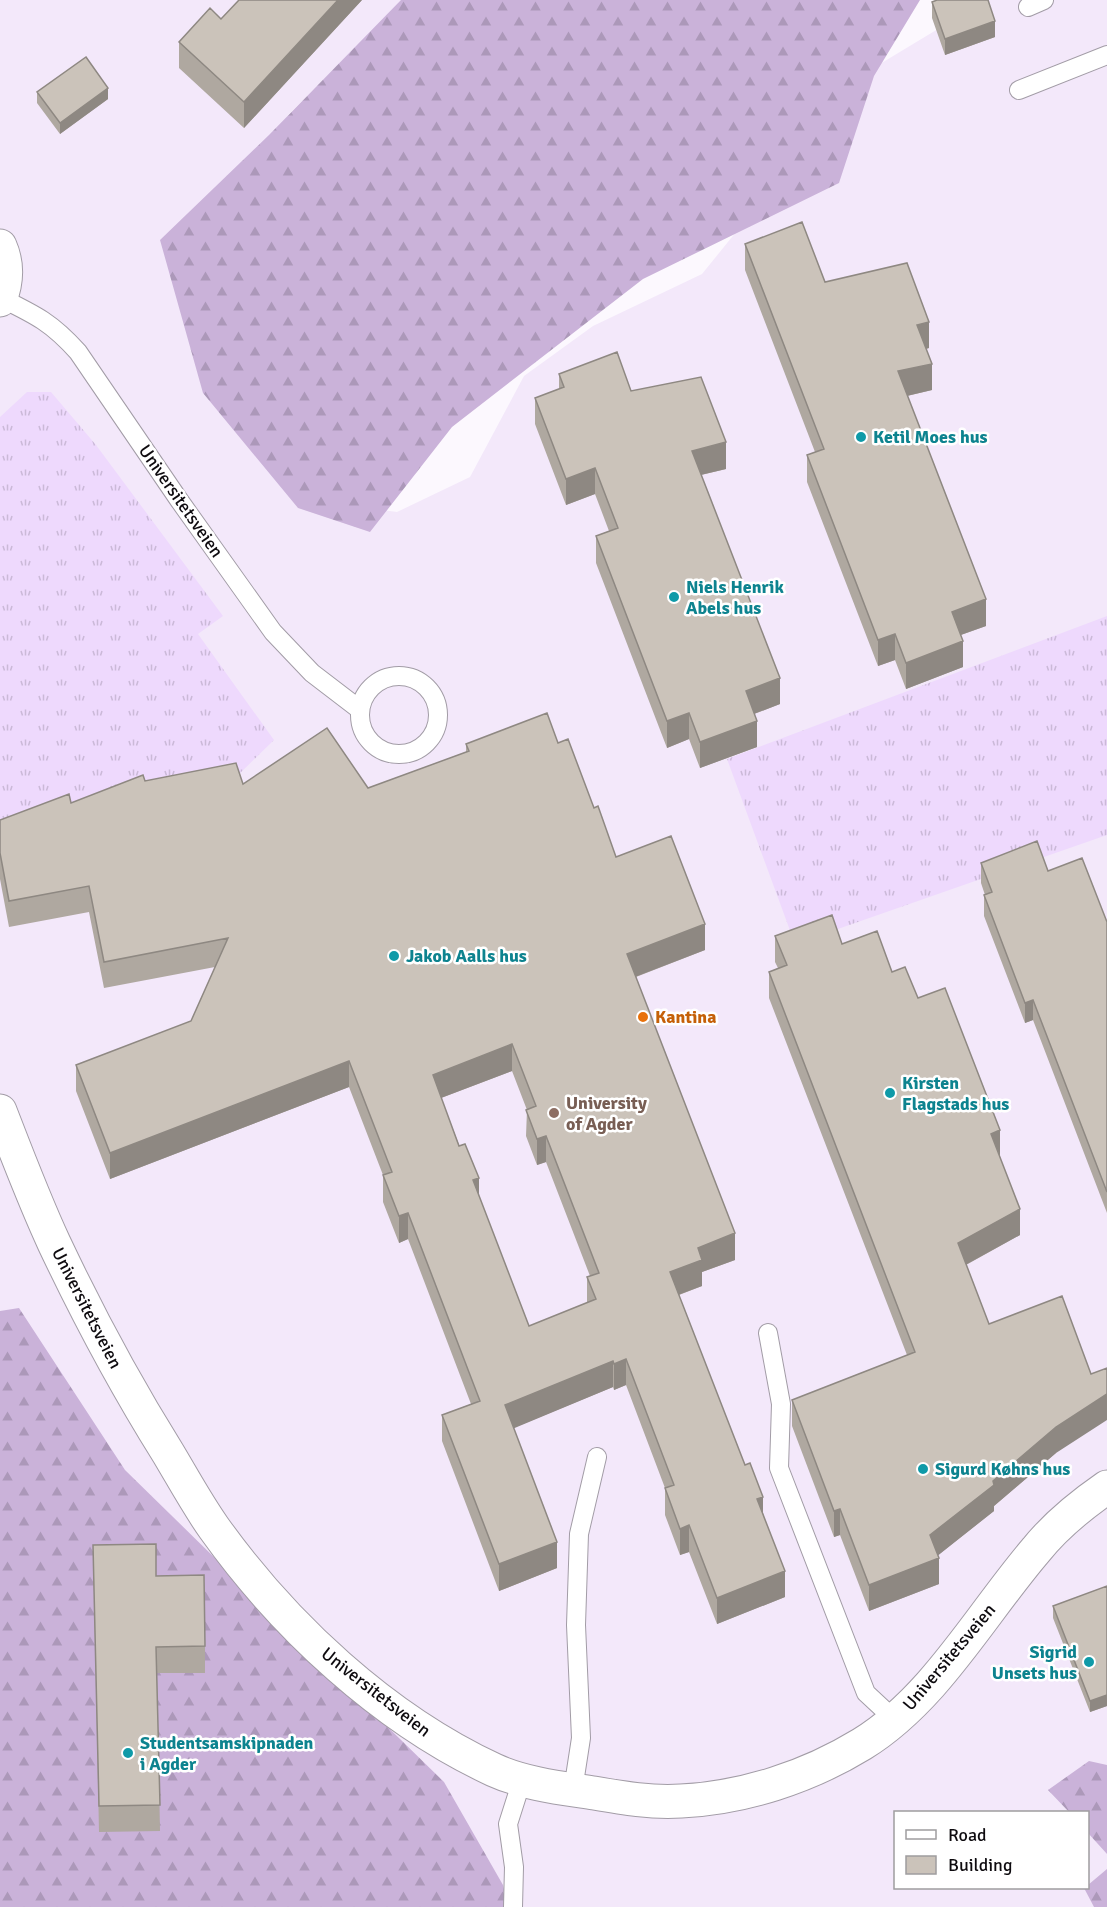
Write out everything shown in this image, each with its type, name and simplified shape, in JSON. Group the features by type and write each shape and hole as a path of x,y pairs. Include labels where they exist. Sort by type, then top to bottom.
{"street":[{"name":"Universitetsveien","path":"0,246 5,258 6,283 1,299"},
{"name":"Universitetsveien","path":"0,1111 54,1243 108,1350 150,1425 212,1525 239,1561 268,1596 316,1645 371,1693 430,1736 495,1770 522,1780 632,1800 680,1801 728,1796 775,1784 834,1760 864,1743 895,1720 927,1688 1036,1549 1082,1504 1107,1487"}],"lane":[{"path":"1019,90 1107,55"},
{"name":"Universitetsveien","path":"1,299 42,318 61,332 78,352 273,632 312,673 360,709"},
{"path":"398,675 410,677 425,686 436,702 438,715 436,728 421,748 396,755 372,745 364,735 360,722 360,709 368,690 376,682 398,675"},
{"path":"768,1333 781,1404 779,1468 866,1693 895,1720"},
{"path":"573,1790 581,1738 576,1625 579,1534 597,1456"},
{"path":"513,1907 514,1867 508,1824 522,1780"}],"shaded area":[{"name":"University of Agder","path":"0,0 403,0 288,115 225,240 302,499 397,512 470,477 524,376 593,326 702,274 865,73 986,0 1107,0 1107,1907 86,1907 0,1714"}],"green space":[{"path":"401,0 920,0 874,76 839,183 643,279 452,427 370,532 298,508 203,393 160,240 269,135"},
{"path":"27,392 51,392 96,445 223,616 198,634 274,740 235,778 0,840 0,417"},
{"path":"1107,616 1107,835 795,944 727,759"},
{"path":"19,1308 125,1470 444,1782 503,1885 508,1907 0,1907 0,1311"},
{"path":"1089,1761 1107,1765 1107,1854 1089,1834 1089,1811 1068,1811 1048,1790"},
{"path":"1107,1869 1107,1907 1094,1907 1085,1889 1089,1889 1089,1884"}],"building":[{"path":"239,0 338,0 244,102 179,42 210,8 221,19"},
{"path":"937,0 988,0 995,21 945,39 932,2"},
{"path":"86,57 108,88 60,123 37,92"},
{"name":"Ketil Moes hus","path":"802,222 825,282 907,263 929,322 917,325 932,364 898,371 986,599 952,612 963,641 906,663 895,634 878,640 807,455 824,449 745,244"},
{"name":"Niels Henrik Abels hus","path":"617,352 631,391 701,377 726,442 692,451 780,678 746,691 757,721 700,742 689,713 667,721 596,536 618,528 595,468 566,479 535,398 564,387 559,374"},
{"path":"547,713 558,743 568,739 594,808 598,806 616,857 671,836 705,924 627,954 735,1233 698,1248 702,1260 670,1272 745,1465 750,1463 763,1497 757,1499 785,1571 717,1598 689,1525 680,1529 665,1488 674,1485 626,1359 614,1364 613,1361 505,1405 557,1542 499,1564 442,1415 480,1401 408,1213 399,1216 383,1175 392,1172 349,1061 110,1153 76,1065 191,1021 228,938 104,962 89,886 9,901 0,853 0,820 69,794 71,803 143,775 145,781 236,763 243,784 327,728 368,788 469,751 466,744","holes":["512,1044 536,1106 526,1110 537,1139 546,1136 599,1273 587,1277 596,1299 529,1326 473,1180 479,1178 465,1144 459,1146 433,1075"]},
{"path":"1037,841 1048,871 1082,858 1107,922 1107,1192 1033,1000 1025,1003 984,895 992,892 981,863"},
{"path":"832,915 842,944 877,931 892,972 905,967 918,998 945,988 1000,1130 991,1134 1020,1209 958,1243 989,1324 1062,1296 1091,1374 1107,1368 1107,1394 1056,1427 993,1481 994,1485 930,1535 939,1558 869,1585 840,1509 834,1511 792,1400 915,1352 769,972 787,965 775,936"},
{"name":"Studentsamskipnaden i Agder","path":"156,1544 156,1576 204,1575 205,1646 156,1647 160,1805 99,1806 93,1545"},
{"name":"Sigrid Unsets hus","path":"1107,1586 1107,1695 1090,1701 1053,1606"}],"place":[{"name":"Ketil Moes hus","path":"861,437"},
{"name":"Niels Henrik Abels hus","path":"674,597"},
{"name":"Jakob Aalls hus","path":"394,956"},
{"name":"Kantina","path":"643,1017"},
{"name":"Kirsten Flagstads hus","path":"890,1093"},
{"name":"University of Agder","path":"554,1113"},
{"name":"Sigurd Køhns hus","path":"923,1469"},
{"name":"Sigrid Unsets hus","path":"1089,1662"},
{"name":"Studentsamskipnaden i Agder","path":"128,1753"}]}
